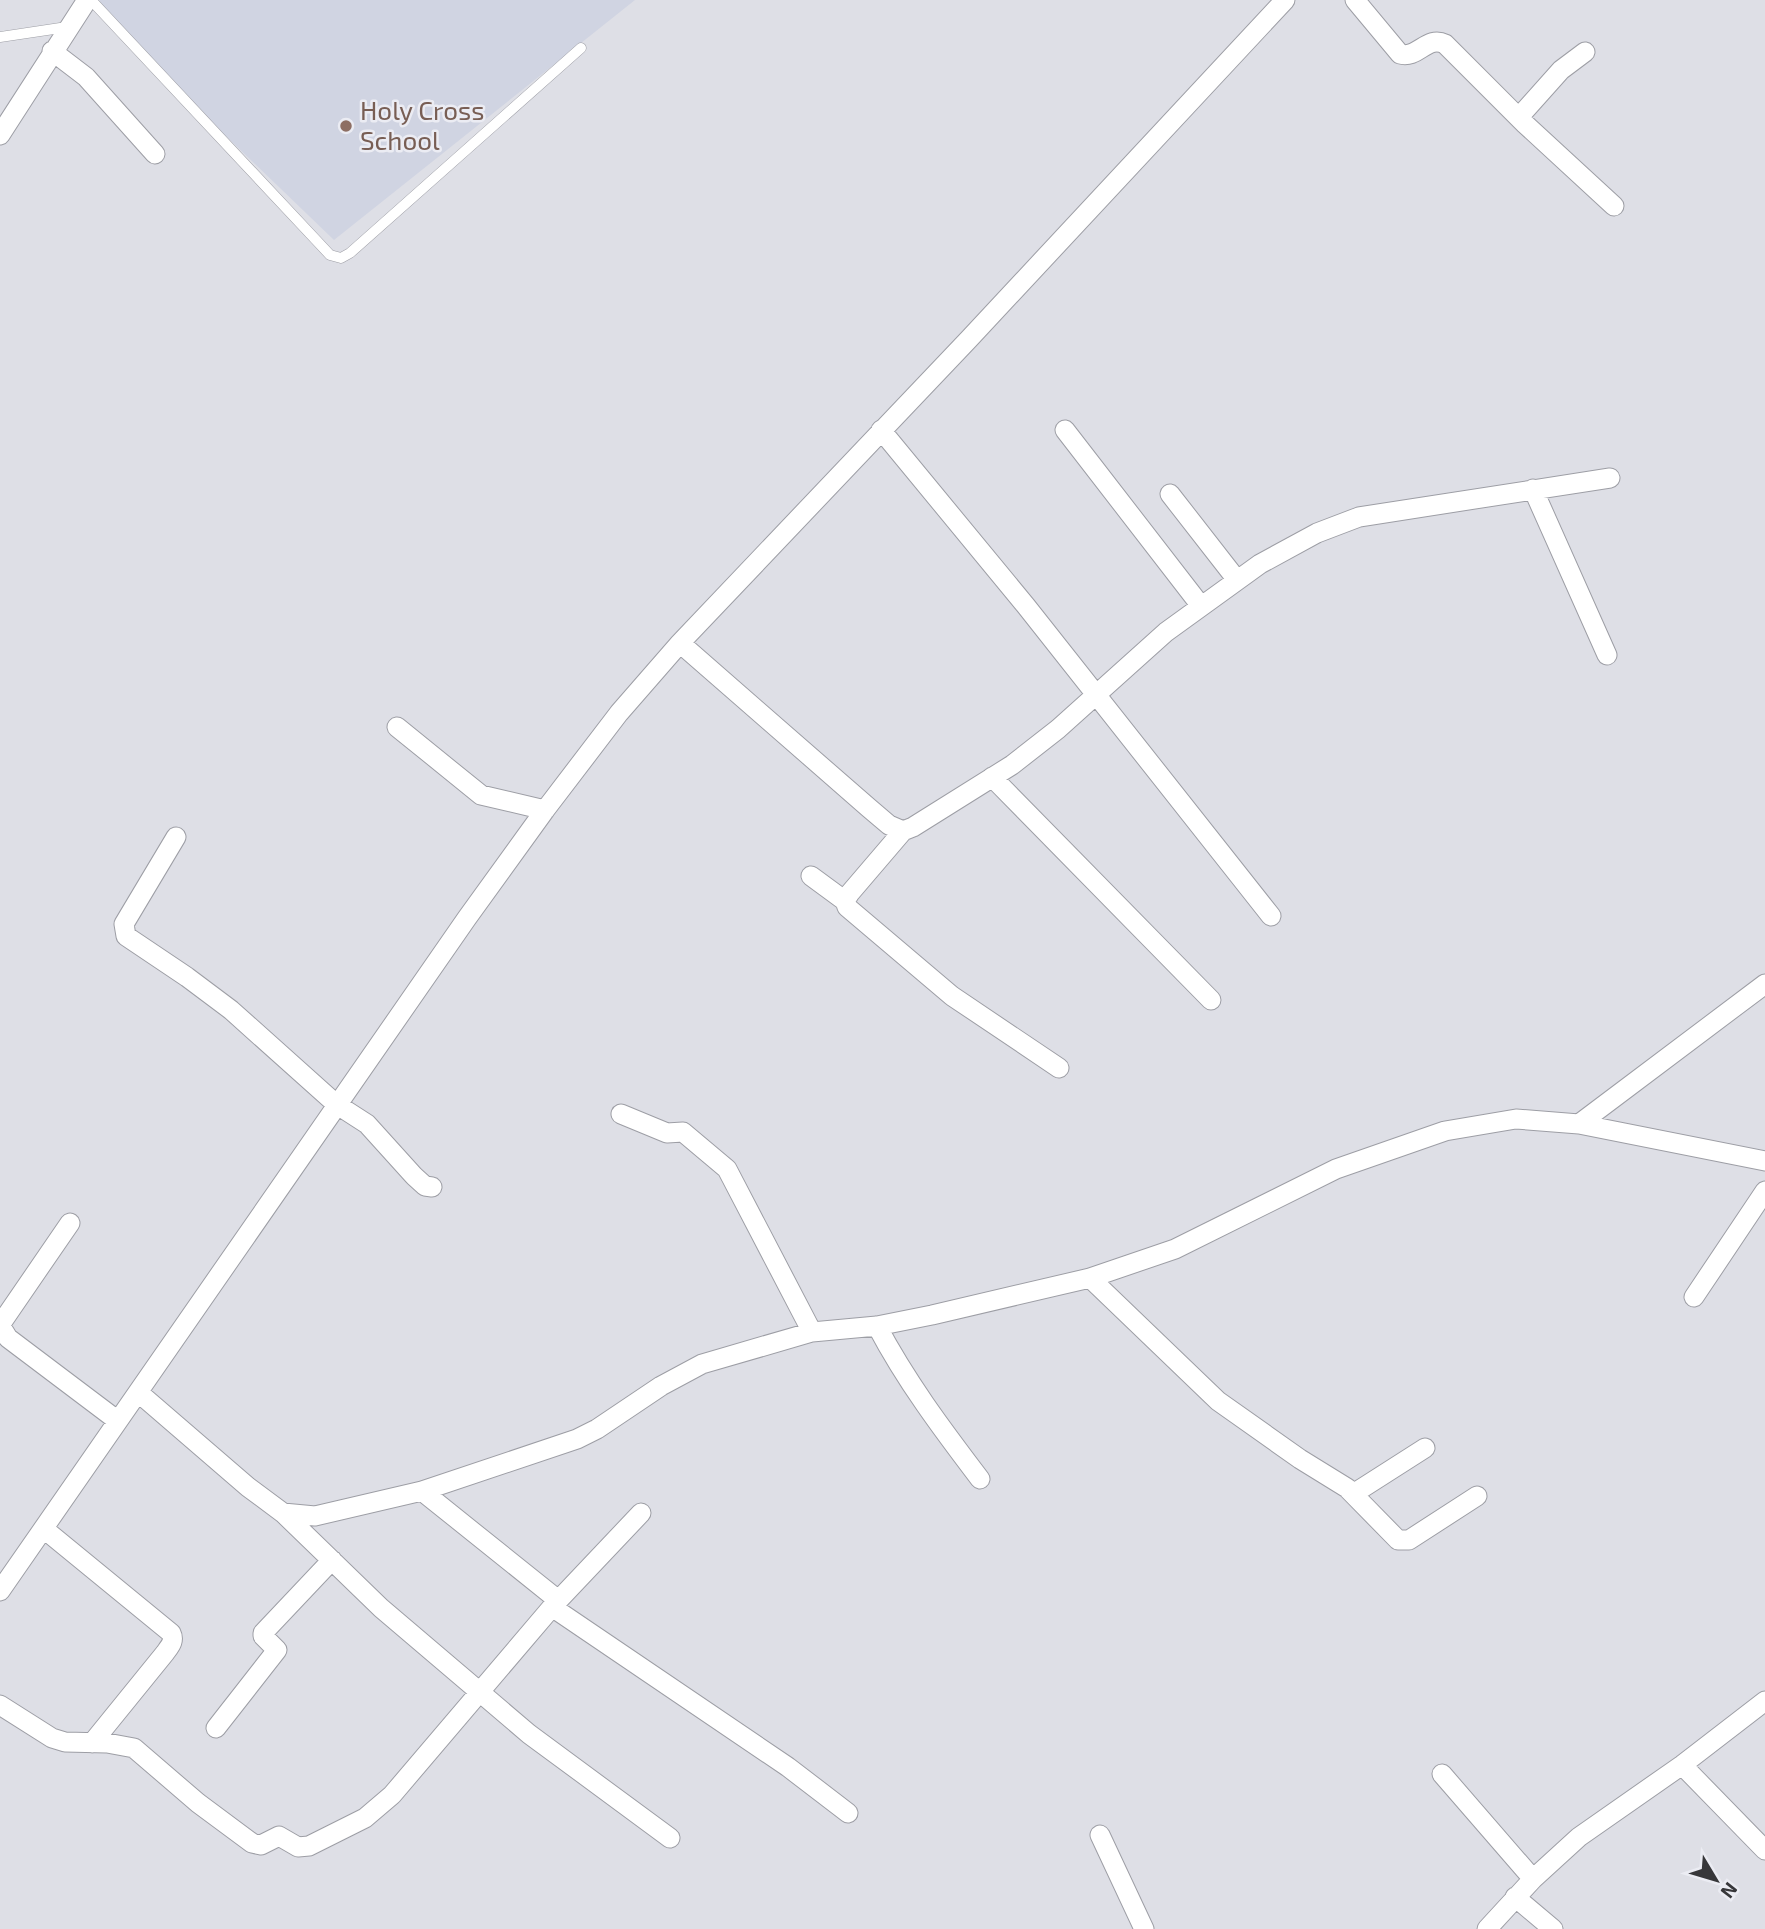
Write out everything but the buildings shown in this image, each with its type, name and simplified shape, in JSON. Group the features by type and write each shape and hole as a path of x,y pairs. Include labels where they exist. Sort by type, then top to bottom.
{"street":[{"path":"0,135 67,27 89,0"},
{"path":"0,1591 336,1104 545,810 619,713 680,643 1285,0"},
{"path":"1355,0 1400,54 1412,54 1430,42 1439,41 1445,44 1518,117 1614,206"},
{"path":"52,51 86,78 155,154"},
{"path":"1518,117 1561,70 1585,52"},
{"path":"881,430 1026,606 1271,916"},
{"path":"1065,430 1201,606"},
{"path":"845,901 903,831 992,777 1058,729 1166,632 1259,564 1317,533 1359,517 1610,478"},
{"path":"1533,489 1607,655"},
{"path":"1170,494 1237,580"},
{"path":"680,643 889,825 903,831"},
{"path":"397,727 481,795 545,810"},
{"path":"992,777 1211,1000"},
{"path":"176,836 124,924 126,936 231,1010 336,1104 367,1124 414,1176 425,1186 432,1187"},
{"path":"811,876 845,901 851,911 952,996 1059,1068"},
{"path":"1578,1124 1765,984"},
{"path":"621,1115 661,1131 683,1132 727,1169 812,1332"},
{"path":"283,1513 315,1516 422,1491 576,1439 597,1429 661,1386 702,1364 812,1332 877,1326 1090,1278 1175,1249 1336,1170 1446,1131 1516,1119 1578,1124 1765,1161"},
{"path":"1694,1297 1765,1191"},
{"path":"70,1223 0,1325 8,1338 118,1421"},
{"path":"1090,1278 1219,1401 1353,1494 1392,1534 1403,1541 1417,1536 1478,1496"},
{"path":"877,1326 901,1371 979,1479"},
{"path":"139,1393 248,1487 283,1513 381,1608 529,1734 670,1838"},
{"path":"1353,1494 1425,1448"},
{"path":"422,1491 555,1604 788,1767 848,1813"},
{"path":"0,1705 52,1738 74,1744 124,1744 134,1748 198,1803 252,1843 261,1845 279,1836 303,1848 365,1818 383,1802 555,1604 641,1513"},
{"path":"44,1529 173,1637 172,1644 92,1743"},
{"path":"216,1728 277,1650 262,1633 332,1560"},
{"path":"1488,1929 1533,1879 1578,1838 1682,1765 1765,1701"},
{"path":"1682,1765 1765,1850"},
{"path":"1442,1774 1533,1879"},
{"path":"1100,1835 1144,1929"},
{"path":"1516,1897 1553,1929"}],"lane":[{"path":"89,0 330,255 341,258 350,253 581,48"},
{"path":"0,37 67,27"}],"shaded area":[{"name":"Holy Cross School","path":"100,0 635,0 334,240 98,13"}],"place":[{"name":"Holy Cross School","path":"346,126"}]}
